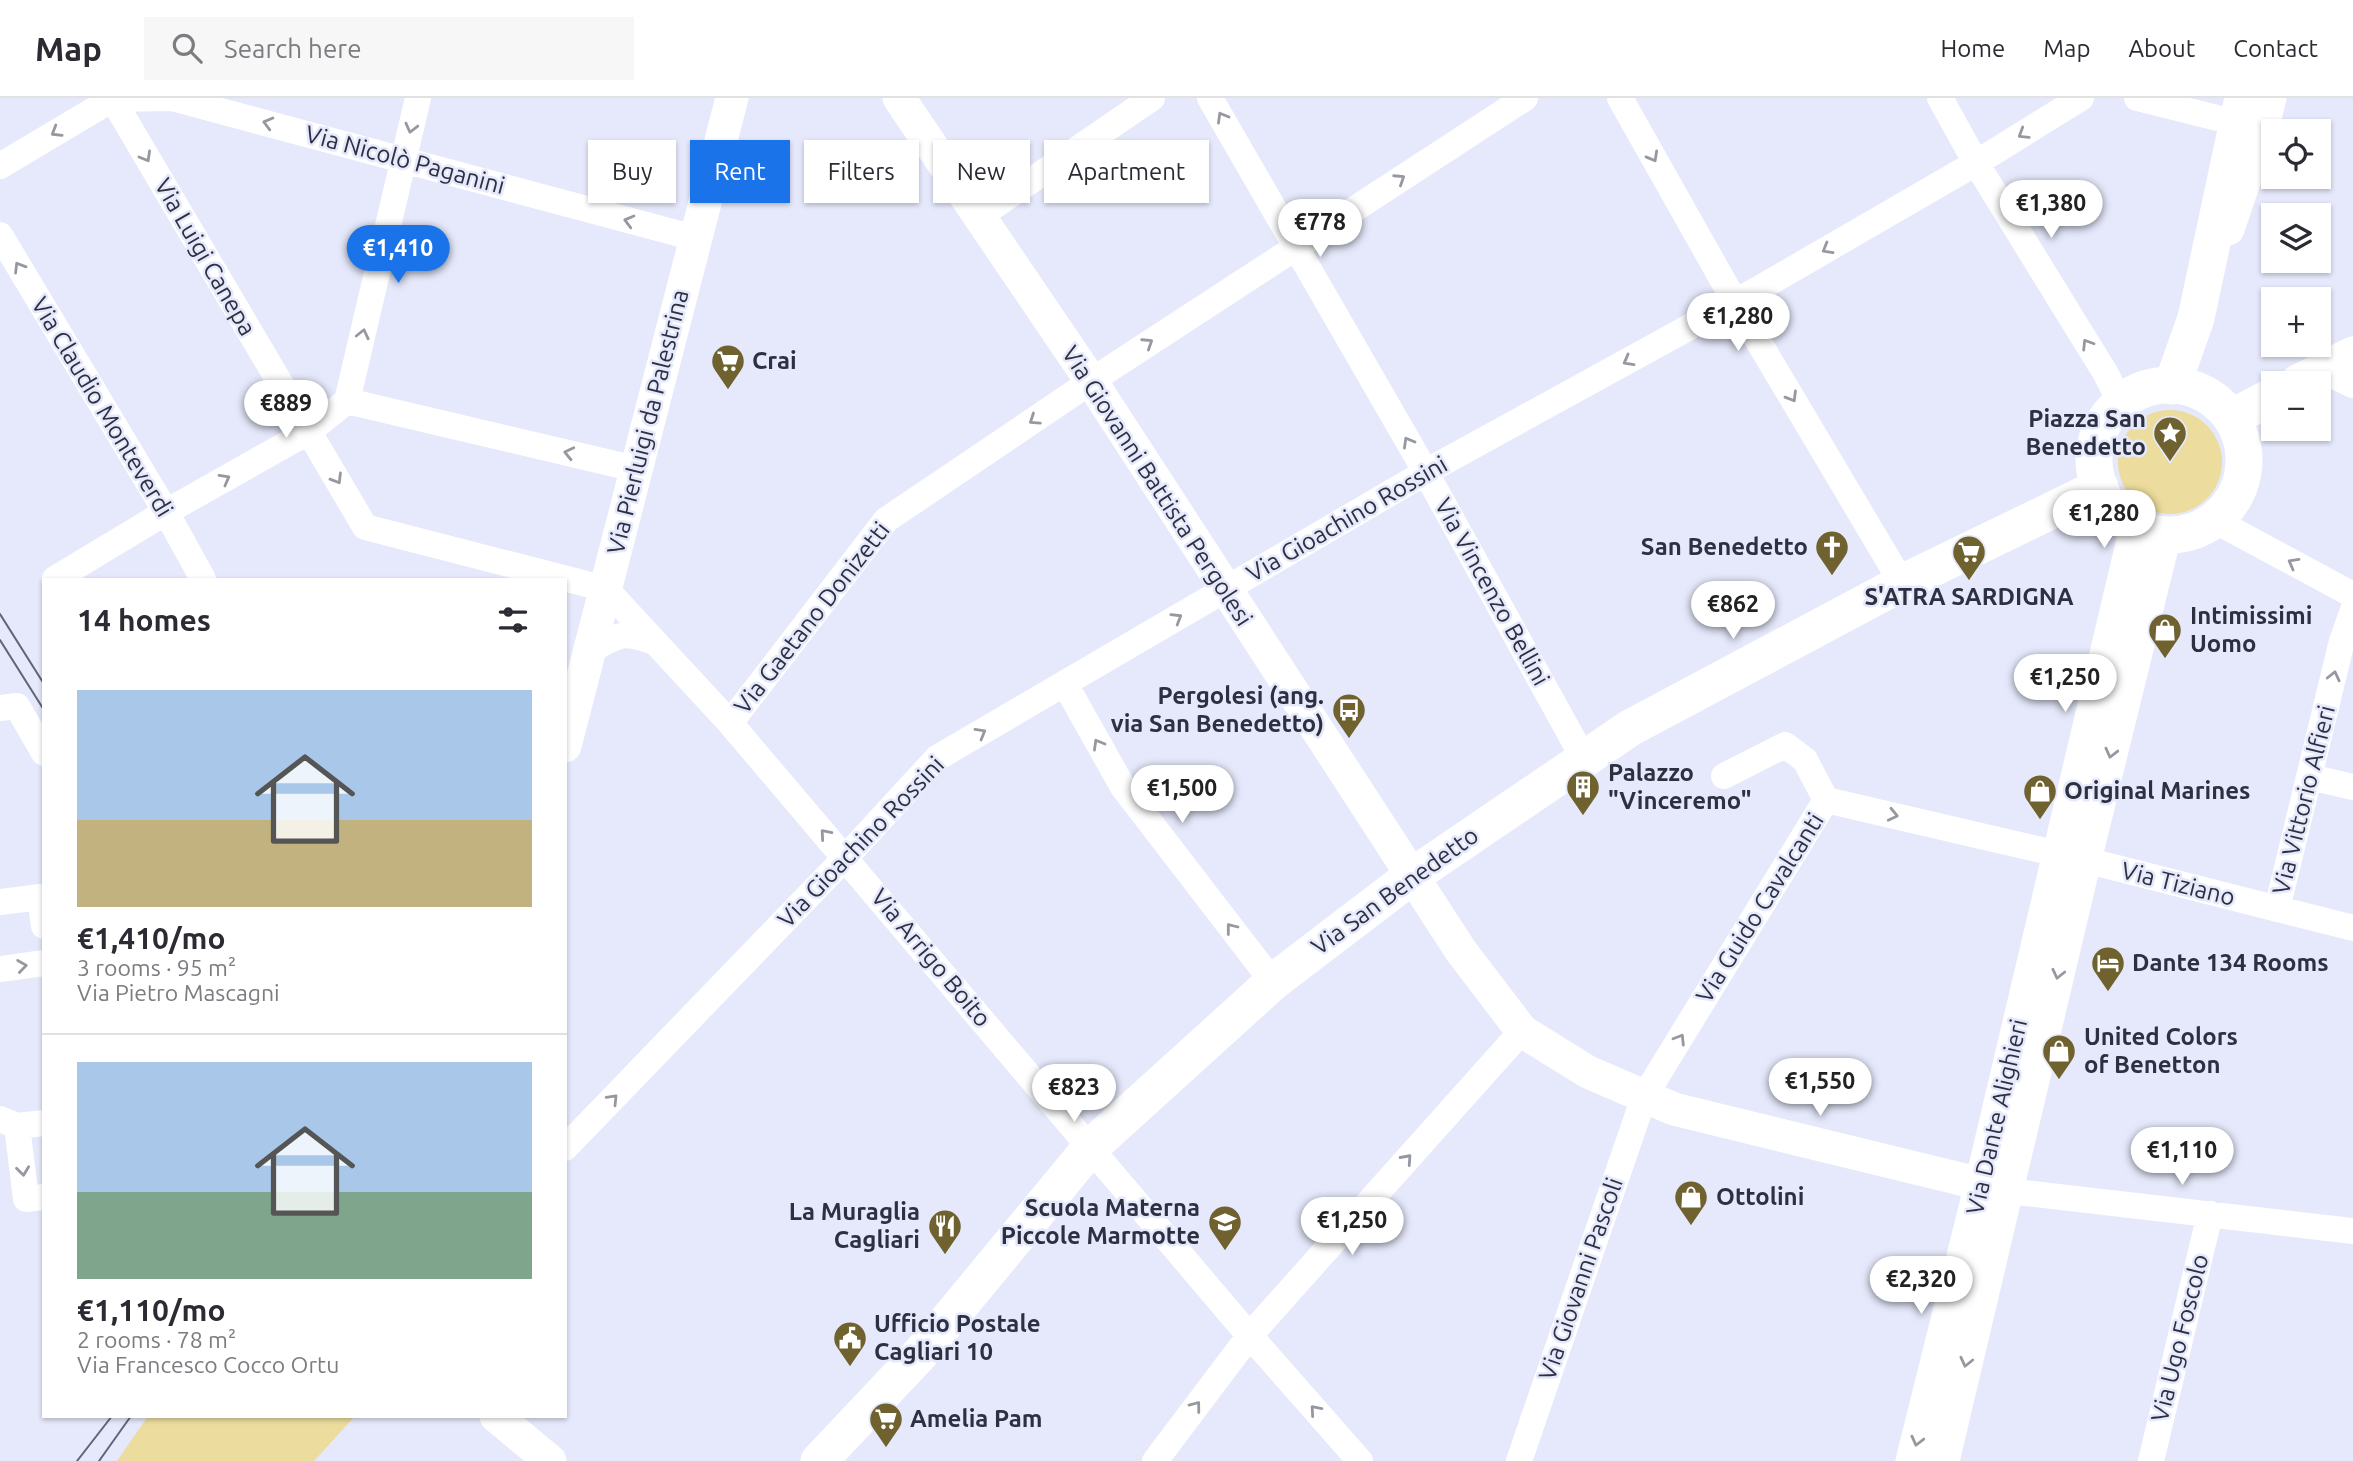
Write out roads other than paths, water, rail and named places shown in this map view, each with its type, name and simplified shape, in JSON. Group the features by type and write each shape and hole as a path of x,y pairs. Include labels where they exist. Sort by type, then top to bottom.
{"main road":[{"path":"2172,386 2196,318 2240,111"},
{"path":"2172,386 2200,392 2223,408 2238,431 2242,445 2243,473 2234,499 2214,520 2188,532 2151,531 2116,513 2100,487 2095,465 2097,442 2106,421 2121,404 2146,390 2172,386"},
{"path":"2231,418 2261,402"},
{"name":"Via San Benedetto","path":"819,1461 920,1353 1091,1147 1273,982 1413,875 1630,728 1902,583 2100,487"}],"street":[{"path":"0,166 113,98"},
{"name":"Via Nicolò Paganini","path":"113,98 172,98 695,239"},
{"name":"Via Luigi Canepa","path":"113,98 365,527 563,578"},
{"path":"57,578 166,512 308,432 347,401 418,98"},
{"name":"Via Pierluigi da Palestrina","path":"567,738 732,98"},
{"name":"Via Giovanni Battista Pergolesi","path":"899,98 1091,381 1224,590 1461,951 1522,1031"},
{"path":"978,217 1152,98"},
{"name":"Via Vincenzo Bellini","path":"1210,98 1426,472 1584,759"},
{"name":"Via Gaetano Donizetti","path":"730,723 886,520 1091,381 1525,98"},
{"path":"1619,98 1735,302 1902,583"},
{"path":"1940,98 1976,163 2106,374 2121,404"},
{"name":"Via Gioachino Rossini","path":"567,1146 846,857 937,758 1426,472 1735,302 1976,163 2081,98"},
{"path":"2137,98 2240,111"},
{"path":"2196,318 2247,174 2270,98"},
{"name":"Via Claudio Monteverdi","path":"0,235 166,512 202,578"},
{"path":"347,401 636,469"},
{"path":"2214,520 2353,595"},
{"name":"Via Dante Alighieri","path":"1942,1461 1994,1187 2151,531"},
{"name":"Via Luigi Canepa","path":"567,579 606,589"},
{"name":"Via Arrigo Boito","path":"606,589 730,723 846,857 1250,1335 1360,1461"},
{"name":"Via Vittorio Alfieri","path":"2277,909 2342,641 2353,610"},
{"path":"590,651 620,634 636,635 657,644"},
{"path":"1065,684 1123,787 1273,982"},
{"path":"8,707 42,750"},
{"name":"Via Guido Cavalcanti","path":"1644,1097 1826,800 1805,760 1785,745 1724,776"},
{"path":"2310,777 2353,787"},
{"name":"Via Tiziano","path":"1826,800 2071,857 2353,928"},
{"path":"0,902 42,896"},
{"path":"0,969 42,963"},
{"path":"1155,1461 1250,1335 1522,1031 1588,1073 1674,1110 1734,1126 1994,1187 2353,1231"},
{"name":"Via Giovanni Pascoli","path":"1519,1461 1644,1097"},
{"path":"42,1122 9,1123 26,1199 42,1197"},
{"name":"Via Dante Alighieri","path":"1912,1461 1994,1187"},
{"name":"Via Ugo Foscolo","path":"2151,1461 2210,1214"},
{"path":"498,1418 550,1461"}],"tram line":[{"path":"0,614 42,681"},
{"path":"0,640 42,707"},
{"path":"77,1461 110,1418"},
{"path":"99,1461 130,1418"}],"place":[{"name":"Crai","path":"728,391"},
{"name":"Piazza San Benedetto","path":"2170,463"},
{"name":"San Benedetto","path":"1832,577"},
{"name":"S'ATRA SARDIGNA","path":"1969,582"},
{"name":"Intimissimi Uomo","path":"2165,660"},
{"name":"Pergolesi (ang. via San Benedetto)","path":"1349,740"},
{"name":"Palazzo \"Vinceremo\"","path":"1583,817"},
{"name":"Original Marines","path":"2040,821"},
{"name":"Dante 134 Rooms","path":"2108,993"},
{"name":"United Colors of Benetton","path":"2059,1081"},
{"name":"Ottolini","path":"1691,1227"},
{"name":"Scuola Materna Piccole Marmotte","path":"1225,1252"},
{"name":"La Muraglia Cagliari","path":"945,1256"},
{"name":"Ufficio Postale Cagliari 10","path":"850,1368"},
{"name":"Amelia Pam","path":"886,1449"}]}
